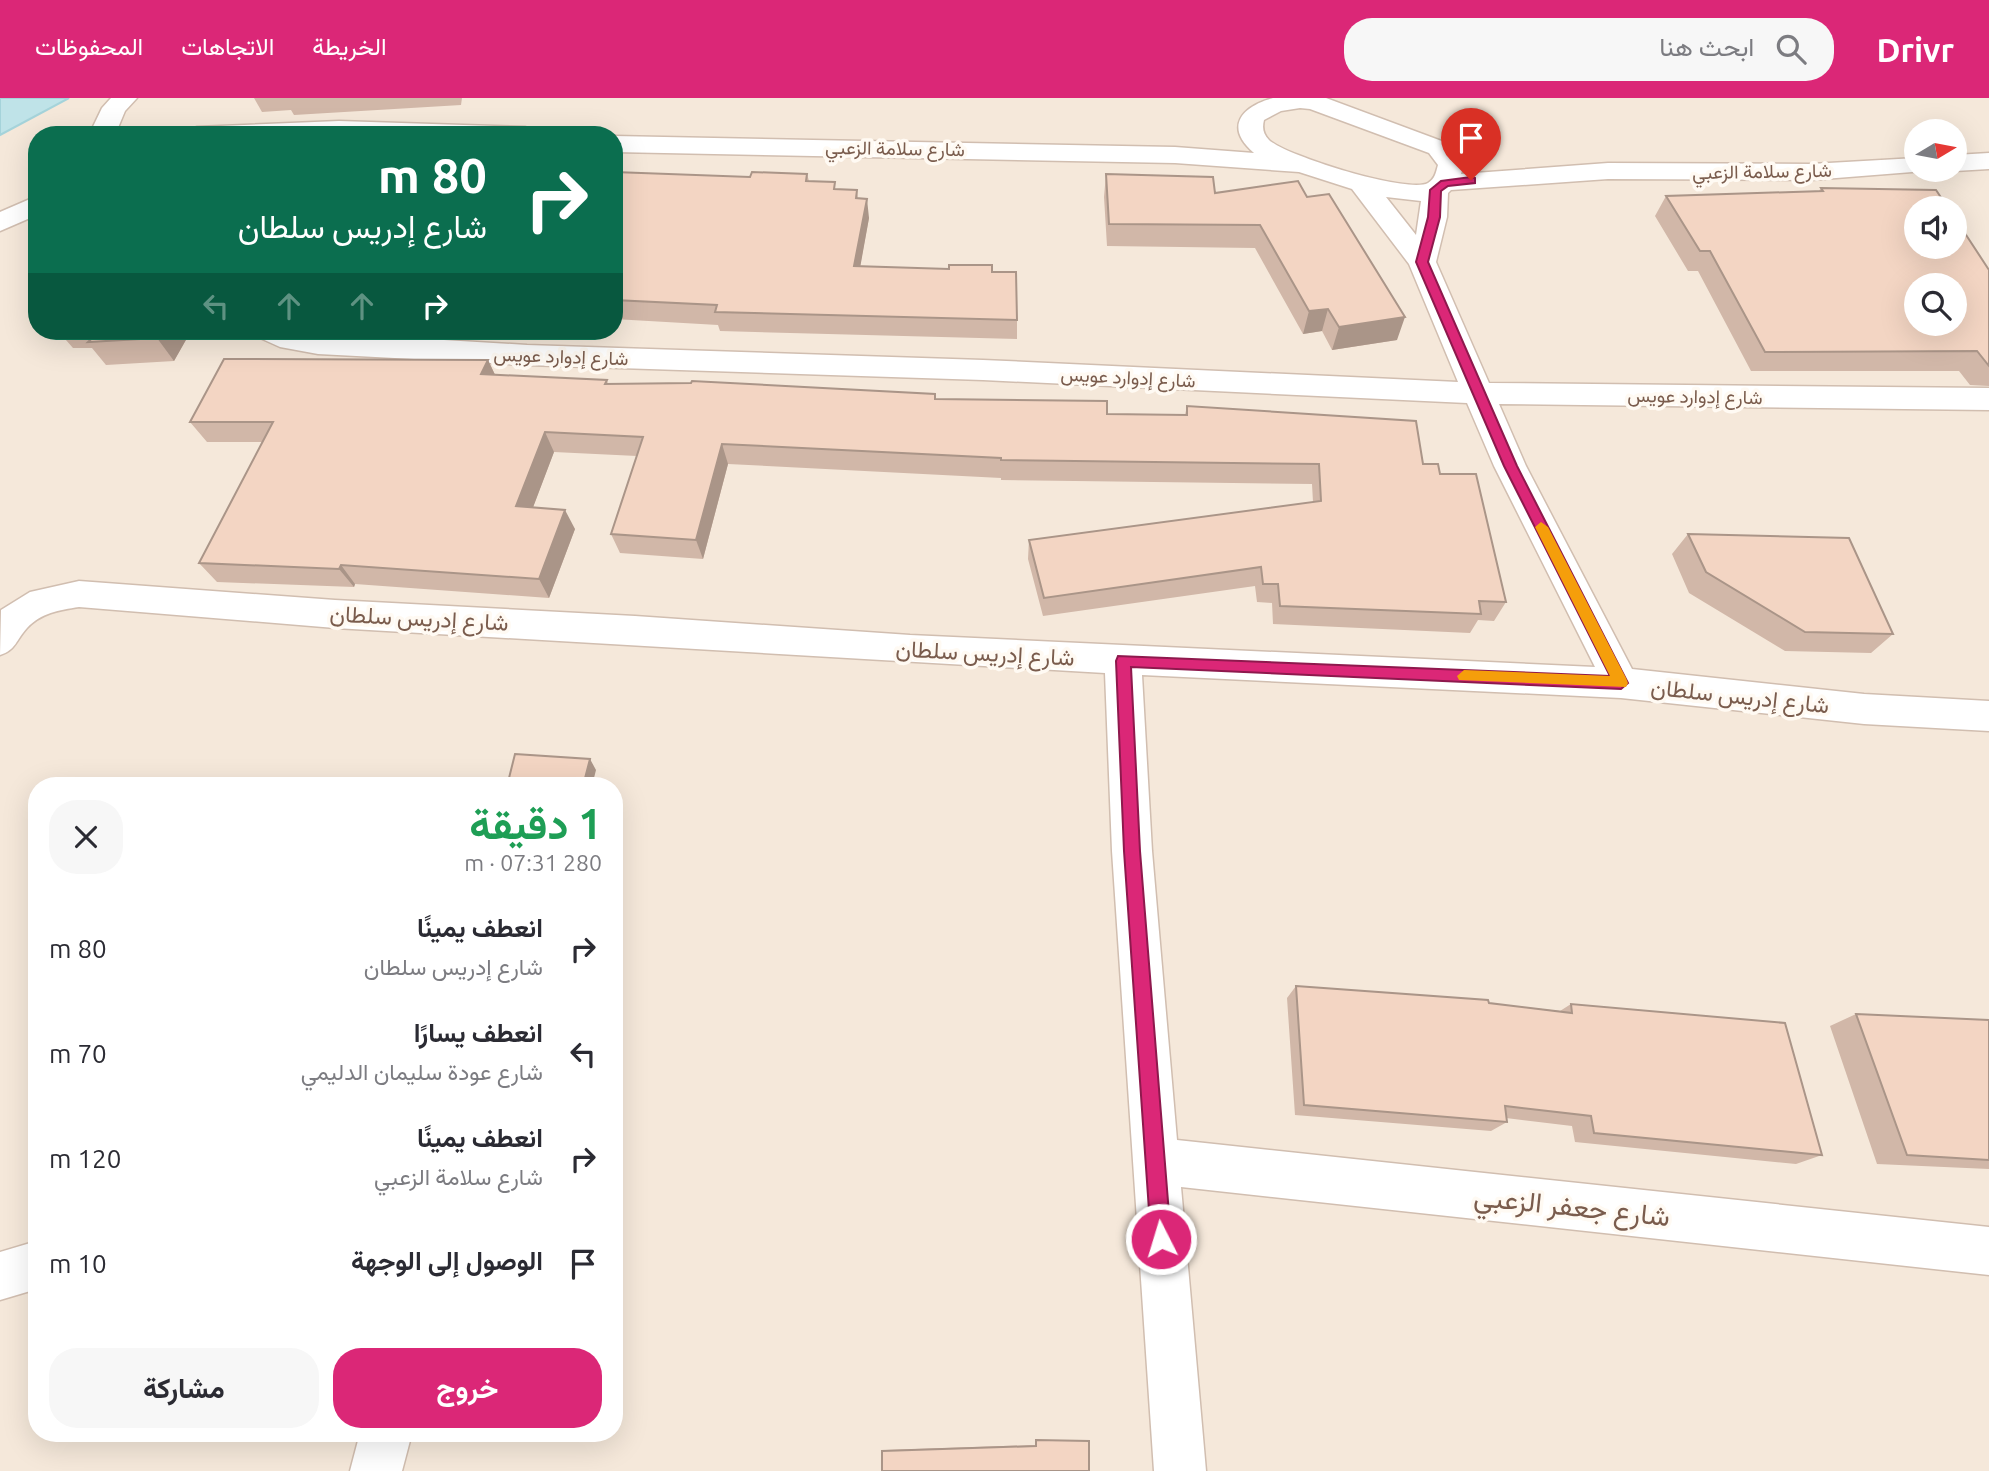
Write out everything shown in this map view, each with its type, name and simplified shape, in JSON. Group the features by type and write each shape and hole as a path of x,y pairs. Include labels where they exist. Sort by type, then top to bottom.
{"street":[{"path":"106,126 114,108 125,98"},
{"path":"1234,98 1251,122 1254,139 1263,147 1302,164"},
{"path":"1307,100 1425,142 1443,153 1451,164 1440,187 1422,262"},
{"name":"شارع سلامة الزعبي","path":"1175,155 1245,132 1260,110 1277,103 1307,100"},
{"name":"شارع سلامة الزعبي","path":"1425,142 1608,171"},
{"name":"شارع سلامة الزعبي","path":"623,144 1175,155 1302,164 1399,193 1496,177 1608,171 1811,172 1904,167"},
{"path":"1967,162 1989,160"},
{"path":"1361,183 1422,262 1510,466 1621,683"},
{"path":"0,223 28,209"},
{"name":"شارع إدوارد عويس","path":"290,340 540,355 983,370 1477,393 1989,400"},
{"name":"شارع إدريس سلطان","path":"0,641 15,618 33,604 50,598 79,594 335,614 1123,661 1621,683 1864,709 1989,716"},
{"path":"1123,661 1132,851 1180,1471"},
{"name":"شارع جعفر الزعبي","path":"1154,1161 1989,1251"},
{"path":"0,1276 28,1268"},
{"path":"376,1471 384,1442"}],"shaded area":[{"path":"0,98 1989,98 1989,1471 0,1471"}],"water":[{"path":"0,98 69,98 0,135"}],"building":[{"path":"623,172 750,177 752,172 807,174 806,181 835,182 834,189 857,190 856,198 867,199 854,266 949,269 949,265 992,265 992,272 1016,272 1017,320 715,312 717,305 623,300"},
{"path":"1106,174 1213,177 1215,193 1298,181 1307,197 1329,194 1405,317 1339,327 1328,309 1309,311 1260,225 1109,224"},
{"path":"1821,188 1936,190 1940,196 1904,196 1904,259 1967,259 1967,236 1989,270 1989,366 1977,351 1765,352 1710,251 1700,251 1666,196 1823,191"},
{"path":"90,340 122,340 88,342"},
{"path":"224,359 488,360 481,374 607,380 605,384 692,381 935,394 935,399 1107,401 1107,414 1187,415 1187,406 1416,421 1423,464 1438,464 1440,474 1476,474 1506,602 1479,601 1481,614 1280,606 1278,584 1263,584 1261,567 1044,598 1029,540 1321,501 1319,464 1001,460 722,444 696,540 611,534 643,437 545,432 516,506 565,510 539,579 341,565 339,569 199,563 273,422 190,422"},
{"path":"1688,534 1849,538 1893,634 1805,632 1706,572"},
{"path":"515,754 590,759 585,777 509,777"},
{"path":"1296,986 1488,1000 1489,1003 1572,1013 1571,1004 1785,1023 1822,1155 1594,1133 1591,1116 1505,1106 1507,1122 1304,1105"},
{"path":"1856,1014 1989,1020 1989,1160 1907,1155"},
{"path":"1036,1440 1089,1441 1089,1471 882,1471 882,1451 1036,1446"}],"slow traffic":[{"path":"1464,676 1621,683 1541,527"}],"route":[{"path":"1161,1239 1132,851 1123,661 1621,683 1510,466 1422,262 1434,217 1435,190 1445,183 1471,180"}]}
